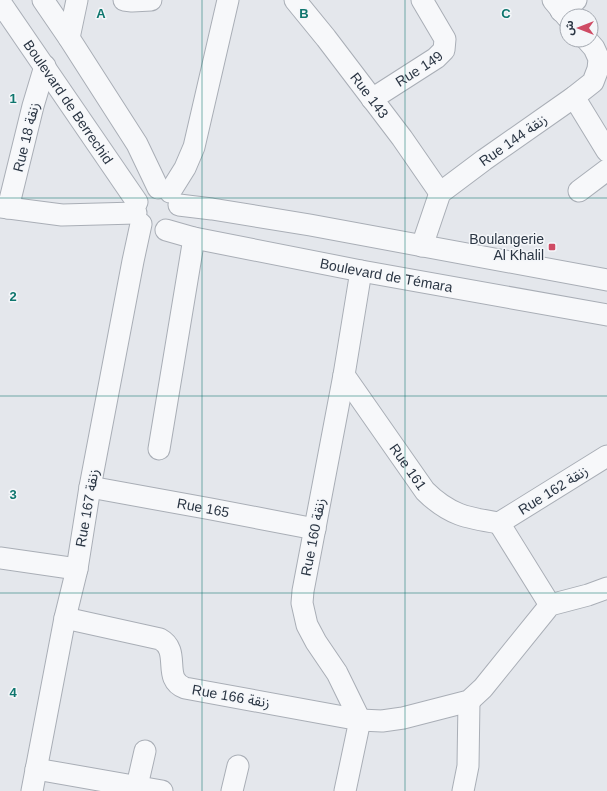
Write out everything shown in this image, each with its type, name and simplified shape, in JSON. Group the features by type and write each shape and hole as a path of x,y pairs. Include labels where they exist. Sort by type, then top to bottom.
{"street":[{"path":"43,0 69,38 169,195 178,218 175,224 166,230 157,232 151,231 138,213"},
{"path":"69,38 76,0"},
{"path":"124,0 151,0"},
{"path":"169,195 185,168 194,146 228,0"},
{"name":"Rue 143","path":"295,0 326,38 402,138 440,194"},
{"name":"Boulevard de Berrechid","path":"0,2 45,66 138,213"},
{"name":"Rue 149","path":"372,99 436,58 444,50 445,39 427,2"},
{"name":"Rue 144 زنقة","path":"440,194 484,160 593,82 598,69 599,59 594,48"},
{"name":"Rue 18 زنقة","path":"4,208 45,66"},
{"path":"574,97 607,151"},
{"path":"579,191 607,170"},
{"path":"138,213 146,191 169,195 212,209 607,280"},
{"path":"422,246 440,194"},
{"path":"4,208 62,214 138,213"},
{"name":"Rue 167 زنقة","path":"32,791 66,618 77,570 90,487 131,268 138,213"},
{"name":"Boulevard de Témara","path":"166,230 194,238 361,271 607,314"},
{"path":"159,449 194,238"},
{"name":"Rue 160 زنقة","path":"360,720 337,673 316,642 308,625 302,602 344,375 361,271"},
{"name":"Rue 161","path":"344,375 425,491 446,509 463,517 499,523"},
{"name":"Rue 162 زنقة","path":"499,523 607,456"},
{"name":"Rue 165","path":"90,487 211,508 315,529"},
{"path":"499,523 550,605"},
{"path":"0,558 77,570"},
{"path":"345,791 360,720 382,721 402,718 468,701 484,688 550,605 588,595 607,588"},
{"name":"Rue 166 زنقة","path":"66,618 160,639 165,642 171,652 173,675 178,686 360,720"},
{"path":"463,791 468,766 468,701"},
{"path":"136,786 145,751"},
{"path":"232,791 238,766"},
{"path":"36,768 162,791"}],"place":[{"name":"Boulangerie Al Khalil","path":"552,247"}]}
